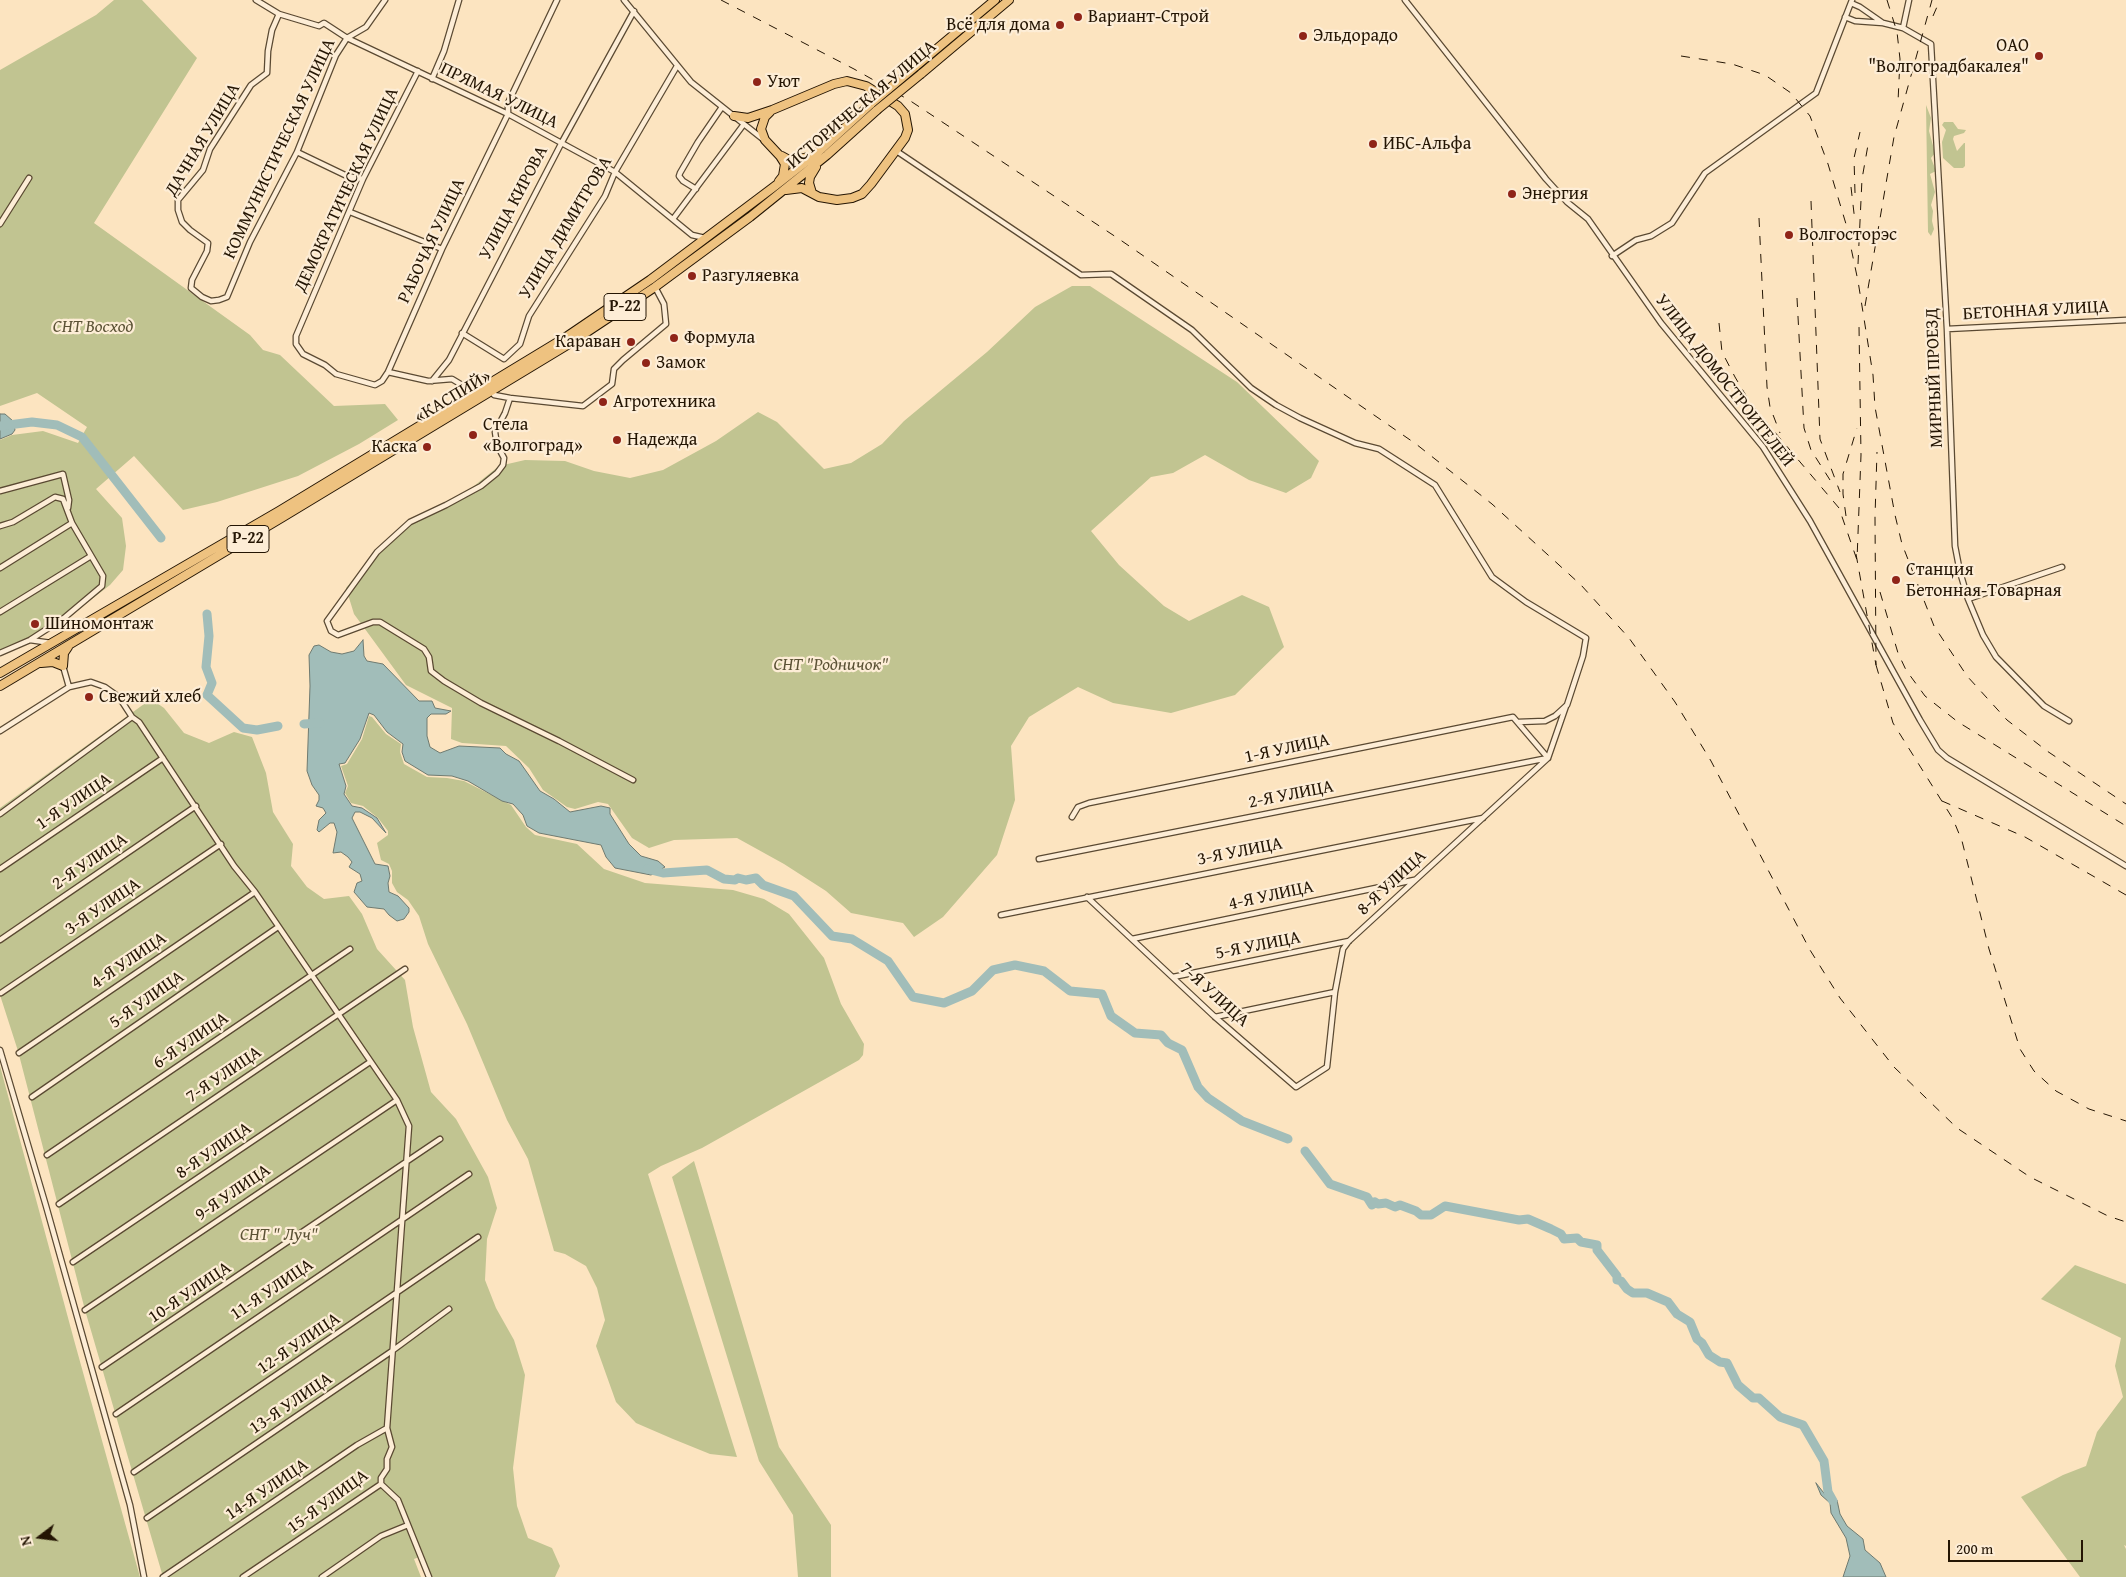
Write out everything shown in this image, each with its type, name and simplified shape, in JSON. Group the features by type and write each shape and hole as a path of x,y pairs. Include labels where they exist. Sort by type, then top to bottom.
{"highway":[{"name":"ИСТОРИЧЕСКАЯ УЛИЦА","path":"774,186 816,153 872,103 995,0"},
{"name":"ИСТОРИЧЕСКАЯ УЛИЦА","path":"780,193 1009,0"},
{"path":"734,116 748,118 846,81 857,83 898,106 905,114 908,130 904,138 862,194 838,200 819,197 796,187 780,193"},
{"path":"772,110 765,117 761,129 764,140 791,161 802,160 816,153"},
{"path":"774,186 783,176 785,164 776,151"},
{"path":"812,193 809,183 810,177 827,155"},
{"name":"«КАСПИЙ»","path":"0,673 488,392 650,280 774,186"},
{"name":"«КАСПИЙ»","path":"0,686 569,344 655,287 780,193"},
{"path":"39,663 54,662 63,666 64,653 70,645"}],"street":[{"path":"256,0 279,14"},
{"name":"КОММУНИСТИЧЕСКАЯ УЛИЦА","path":"202,297 211,301 227,297 250,242 297,152 336,55 347,38 366,26 385,0"},
{"path":"432,79 444,51 459,0"},
{"name":"РАБОЧАЯ УЛИЦА","path":"388,372 442,249 508,114 508,103 557,0"},
{"path":"624,0 691,82 764,140"},
{"name":"УЛИЦА ДОМОСТРОИТЕЛЕЙ","path":"1405,0 1546,179 1567,202 1588,219 1661,324 1763,447 1810,521 1938,750 1947,758 2126,866"},
{"path":"1903,28 1909,0"},
{"path":"1612,256 1636,240 1651,236 1672,224 1705,173 1816,93 1852,2 1883,23"},
{"name":"УЛИЦА КИРОВА","path":"432,381 448,360 562,142 634,11"},
{"name":"ПРЯМАЯ УЛИЦА","path":"279,14 319,26 324,23 347,38 508,114 562,142 615,172 692,235"},
{"name":"ДАЧНАЯ УЛИЦА","path":"202,297 192,288 192,280 207,251 208,243 182,222 178,210 178,200 203,170 210,149 251,85 267,73 268,51 272,30 279,14"},
{"path":"1845,17 1855,22 1883,23"},
{"name":"МИРНЫЙ ПРОЕЗД","path":"1883,23 1903,28 1931,44 1955,546 1968,598 1983,634 1996,657 2044,706 2069,721"},
{"name":"УЛИЦА ДИМИТРОВА","path":"462,332 504,359 520,344 529,316 605,196 615,172 677,66"},
{"name":"ДЕМОКРАТИЧЕСКАЯ УЛИЦА","path":"388,372 382,381 375,385 336,374 325,365 303,354 296,344 296,336 363,179 418,71"},
{"path":"696,189 683,181 680,173 698,142 722,108"},
{"path":"673,219 744,124"},
{"path":"895,150 1081,275 1111,274 1192,330 1244,381 1276,405 1355,443 1379,449 1412,469 1435,486 1492,577 1526,602 1586,638 1583,656 1548,758"},
{"path":"297,152 347,176 363,179"},
{"path":"0,224 29,178"},
{"path":"350,212 442,249"},
{"path":"690,250 692,235 706,238"},
{"path":"388,372 432,381 452,379 462,385 470,382 488,392 510,398 583,406 612,384 614,369 622,360 666,324 664,304 655,287"},
{"name":"БЕТОННАЯ УЛИЦА","path":"1946,329 2126,320"},
{"path":"510,398 506,413 495,432 497,445 504,458 504,465 497,474 481,486 410,522 377,552 328,621 331,630 338,635 373,622 380,622 424,649 429,657 431,671 444,681 481,703 633,780"},
{"path":"0,491 63,474 69,500 68,508"},
{"path":"0,526 13,522 55,497 64,499 72,523 103,576 102,586 64,618 30,640 0,653"},
{"path":"0,568 72,523"},
{"path":"0,612 91,556"},
{"path":"1968,598 2062,567"},
{"path":"30,640 52,643"},
{"path":"0,731 70,687 63,666"},
{"name":"15-Я УЛИЦА","path":"70,687 91,682 105,688 119,697 132,717 139,722 234,866 255,892 397,1100 410,1126 401,1220 387,1428 392,1447 386,1459 387,1469 381,1478 381,1484 243,1577"},
{"path":"1518,722 1546,721 1567,705"},
{"path":"0,814 132,717"},
{"name":"1-Я УЛИЦА","path":"1072,817 1078,807 1089,803 1513,717 1518,722"},
{"path":"1518,722 1548,758"},
{"name":"1-Я УЛИЦА","path":"0,869 163,758"},
{"name":"8-Я УЛИЦА","path":"1327,1067 1335,992 1343,950 1349,942 1416,879 1548,758"},
{"name":"2-Я УЛИЦА","path":"1039,859 1548,758"},
{"name":"2-Я УЛИЦА","path":"0,940 196,806"},
{"name":"3-Я УЛИЦА","path":"1001,915 1484,818"},
{"name":"3-Я УЛИЦА","path":"1,993 221,844"},
{"name":"4-Я УЛИЦА","path":"1132,939 1416,879"},
{"name":"4-Я УЛИЦА","path":"19,1053 255,892"},
{"name":"7-Я УЛИЦА","path":"1087,897 1296,1088 1327,1067"},
{"name":"5-Я УЛИЦА","path":"32,1097 278,926"},
{"name":"5-Я УЛИЦА","path":"1173,977 1349,942"},
{"name":"6-Я УЛИЦА","path":"47,1155 350,949"},
{"name":"7-Я УЛИЦА","path":"59,1204 405,969"},
{"path":"1215,1016 1335,992"},
{"path":"0,1050 130,1505 144,1577"},
{"name":"8-Я УЛИЦА","path":"73,1262 370,1062"},
{"name":"9-Я УЛИЦА","path":"85,1310 397,1100"},
{"name":"10-Я УЛИЦА","path":"102,1367 440,1139"},
{"name":"11-Я УЛИЦА","path":"116,1414 469,1174"},
{"name":"12-Я УЛИЦА","path":"134,1472 478,1237"},
{"name":"13-Я УЛИЦА","path":"147,1518 392,1351 449,1309"},
{"name":"14-Я УЛИЦА","path":"163,1577 357,1445 387,1428"},
{"path":"381,1484 398,1500 429,1577"},
{"path":"322,1577 380,1536 408,1525"}],"green space":[{"name":"СНТ Восход","path":"114,0 142,0 197,58 94,223 250,335 263,350 280,355 334,406 385,404 398,420 359,444 298,476 217,502 183,510 134,456 96,489 122,518 126,546 123,570 110,585 66,619 31,642 0,655 0,440 12,435 43,431 78,443 87,427 37,393 0,406 0,70 96,15"},
{"path":"1926,105 1931,118 1929,131 1935,153 1931,158 1936,171 1930,174 1935,192 1931,205 1934,229 1931,236 1928,232"},
{"path":"1944,122 1953,122 1958,129 1966,130 1964,133 1954,136 1953,139 1957,151 1965,143 1965,166 1963,168 1954,168 1943,158 1942,142 1946,130 1942,125"},
{"name":"СНТ \"Родничок\"","path":"1072,286 1090,286 1237,382 1319,461 1311,478 1286,493 1249,480 1205,455 1173,473 1151,477 1091,531 1119,565 1164,606 1189,621 1242,595 1269,607 1284,647 1235,695 1171,713 1113,703 1078,687 1029,717 1011,746 1015,800 997,855 943,917 914,937 903,923 851,913 826,891 784,864 737,838 674,840 649,848 632,838 608,804 598,802 575,809 567,807 543,790 529,768 506,746 462,743 451,739 452,708 406,685 354,614 346,588 384,542 409,520 469,490 499,466 525,460 565,461 594,471 630,478 663,470 716,441 758,412 777,422 824,469 851,463 882,444 904,421 987,352 1035,307"},
{"name":"СНТ \" Луч\"","path":"151,699 164,708 184,733 209,743 234,732 252,737 266,773 273,812 293,844 291,866 307,887 324,899 349,896 362,914 377,949 405,980 413,1027 431,1092 456,1119 488,1177 497,1208 487,1239 485,1280 496,1308 514,1340 525,1375 513,1468 517,1506 528,1538 552,1548 560,1566 555,1577 429,1577 419,1557 414,1559 421,1577 163,1577 85,1310 18,1051 0,995 0,808"},
{"path":"369,716 386,734 401,744 400,752 404,764 427,777 464,781 511,805 526,827 535,835 577,844 604,869 645,883 733,890 764,899 789,914 824,958 841,1004 864,1044 863,1055 859,1060 702,1148 661,1166 648,1174 737,1457 710,1454 636,1423 616,1402 596,1346 605,1320 597,1288 586,1266 565,1254 554,1251 528,1159 507,1120 467,1024 428,944 419,916 408,900 397,892 392,883 392,871 389,864 381,860 377,843 388,835 388,831 378,818 363,806 351,803 345,793 348,786 341,766 347,764 362,739"},
{"path":"0,1066 74,1340 140,1577 0,1577"},
{"path":"694,1161 779,1447 831,1525 831,1577 798,1577 793,1515 759,1461 672,1177"},
{"path":"2075,1265 2126,1284 2126,1546 2124,1545 2126,1549 2126,1577 2080,1577 2021,1497 2063,1475 2086,1466 2097,1432 2123,1397 2115,1366 2121,1338 2041,1299"}],"water":[{"path":"0,414 5,414 13,421 15,430 12,434 0,439"},
{"path":"363,640 364,656 367,661 383,664 419,701 432,701 435,708 451,711 446,714 431,714 427,718 427,736 430,747 440,753 459,746 500,748 506,754 519,761 540,791 570,812 601,806 610,808 610,814 629,844 641,856 658,861 665,867 651,875 615,868 606,857 601,845 539,833 527,826 523,815 513,804 502,801 468,781 452,776 428,775 405,761 402,752 403,744 387,732 374,715 369,713 360,739 345,763 339,764 346,786 344,794 352,806 362,808 377,818 386,833 372,818 360,812 355,812 352,818 375,864 388,866 390,876 388,883 389,892 398,896 409,908 409,912 404,919 397,921 384,909 367,907 354,892 357,883 362,881 360,874 349,867 352,862 348,857 341,852 333,853 337,832 334,823 330,823 319,832 317,830 319,820 326,813 323,808 316,806 319,795 312,785 307,771 310,686 309,655 314,646 319,645 331,652 342,654 354,651"},
{"path":"1816,1483 1827,1497 1828,1492 1837,1500 1840,1514 1847,1526 1863,1539 1865,1550 1880,1563 1886,1577 1843,1577 1850,1556 1846,1538 1831,1513 1830,1503 1821,1495"}],"waterway":[{"path":"0,426 32,422 57,425 82,437 161,538"},
{"path":"207,614 209,636 206,667 212,683 207,695 243,728 257,730 278,726"},
{"path":"304,724 320,723"},
{"path":"647,869 663,873 707,870 724,879 735,880 738,878 746,880 756,878 763,885 794,896 832,936 852,939 888,961 913,997 944,1003 972,991 993,970 1015,965 1044,971 1070,991 1102,994 1111,1016 1135,1033 1161,1035 1168,1043 1182,1050 1198,1087 1208,1098 1242,1121 1288,1139"},
{"path":"1305,1151 1330,1184 1367,1197 1372,1205 1375,1202 1378,1204 1386,1203 1395,1207 1400,1205 1421,1215 1431,1215 1445,1206 1519,1220 1528,1219 1561,1234 1564,1239 1577,1238 1581,1242 1597,1245 1597,1250 1617,1276 1617,1280 1621,1281 1627,1289 1633,1293 1647,1293 1668,1302 1677,1314 1690,1322 1697,1339 1702,1343 1709,1355 1720,1362 1727,1363 1738,1385 1753,1398 1759,1398 1780,1417 1803,1425 1824,1461 1828,1492 1833,1501"}],"railway":[{"path":"721,0 854,69 909,100 1119,239 1416,444 1492,504 1581,585 1629,638 1675,702 1711,761 1810,950 1840,998 1894,1067 1957,1128 2030,1177 2108,1216 2126,1222"},
{"path":"1887,0 1897,32 1900,59 1898,102"},
{"path":"1865,306 1894,137 1932,0"},
{"path":"1933,16 1940,0"},
{"path":"1681,56 1732,64 1765,75 1791,93 1810,116 1828,164 1846,224 1858,281 1873,375 1875,407 1902,544 1934,626 1967,676 2007,720 2047,751 2126,804"},
{"path":"1855,193 1854,158 1860,132"},
{"path":"1858,264 1862,179 1868,145"},
{"path":"1851,187 1855,222"},
{"path":"1811,201 1820,439 1840,492"},
{"path":"1759,218 1767,387 1770,407 1780,433"},
{"path":"1797,298 1804,428 1811,450 1830,480"},
{"path":"1719,323 1722,352 1735,377 1751,404 1839,508 1857,560 1861,455 1859,326"},
{"path":"1846,516 1843,474 1857,428"},
{"path":"1856,554 1876,665 1875,517 1877,452"},
{"path":"1880,592 1898,653 1906,670 1925,696 1958,722 2126,826"},
{"path":"1876,665 1893,723 1953,819 1962,841 1989,949 2020,1049 2034,1071 2056,1091 2089,1109 2126,1121"},
{"path":"1942,801 2025,837 2126,895"}],"place":[{"name":"Вариант-Строй","path":"1078,17"},
{"name":"Всё для дома","path":"1060,25"},
{"name":"Эльдорадо","path":"1303,36"},
{"name":"ОАО \"Волгоградбакалея\"","path":"2039,56"},
{"name":"Уют","path":"757,82"},
{"name":"ИБС-Альфа","path":"1373,144"},
{"name":"Энергия","path":"1512,194"},
{"name":"Волгосторэс","path":"1789,235"},
{"name":"Разгуляевка","path":"692,276"},
{"name":"Формула","path":"674,338"},
{"name":"Караван","path":"631,342"},
{"name":"Замок","path":"646,363"},
{"name":"Агротехника","path":"603,402"},
{"name":"Стела «Волгоград»","path":"473,435"},
{"name":"Надежда","path":"617,440"},
{"name":"Каска","path":"427,447"},
{"name":"Станция Бетонная-Товарная","path":"1896,580"},
{"name":"Шиномонтаж","path":"35,624"},
{"name":"Свежий хлеб","path":"89,697"}]}
